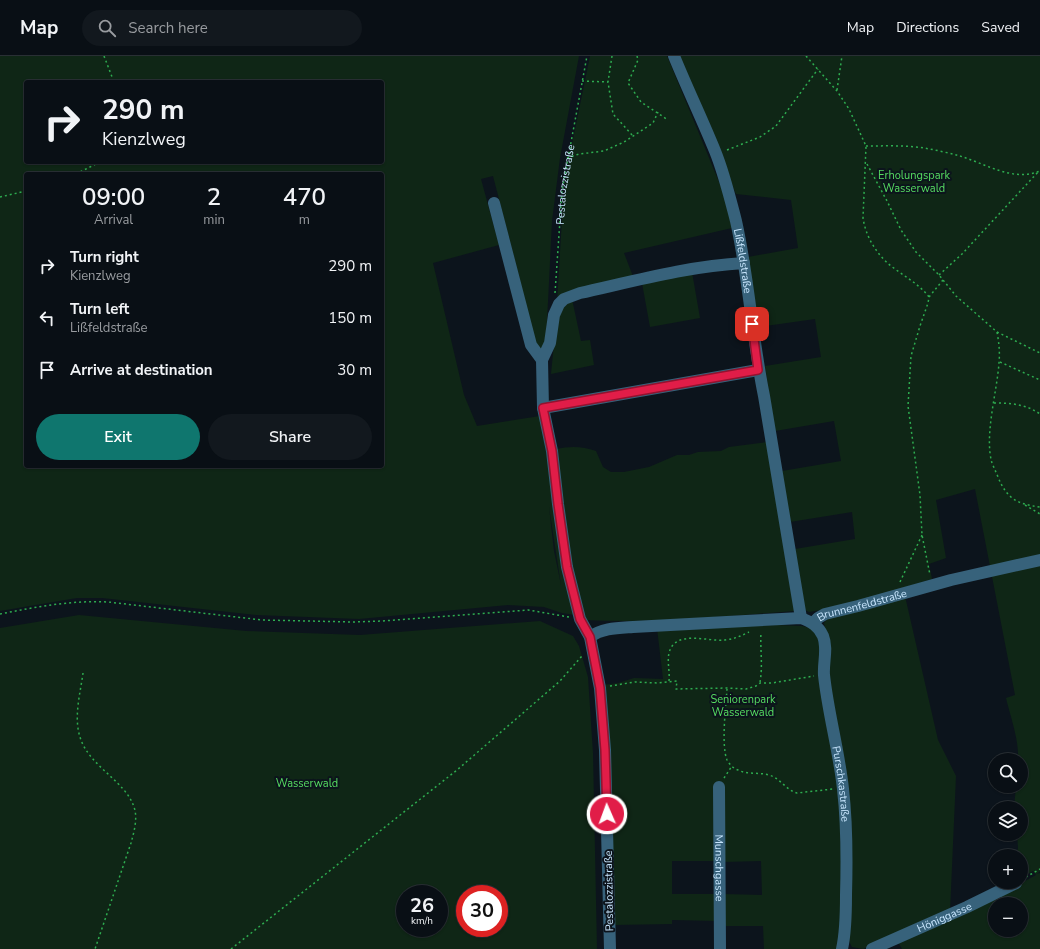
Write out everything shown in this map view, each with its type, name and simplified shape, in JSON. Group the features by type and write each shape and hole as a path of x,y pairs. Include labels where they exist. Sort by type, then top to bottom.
{"street":[{"name":"Lißfeldstraße","path":"674,56 716,155 734,215 744,263 758,370 765,403 801,618"},
{"path":"494,203 531,345 542,360"},
{"name":"Pestalozzistraße","path":"610,949 605,750 600,688 591,642 580,619 567,567 552,451 543,408 542,360 550,343 554,315 559,304 564,299 580,293 687,270 718,264 744,263"},
{"path":"543,408 758,370"},
{"name":"Brunnenfeldstraße","path":"591,642 595,633 607,629 801,618 813,623 825,614 951,580 1040,560"},
{"name":"Purschkastraße","path":"813,623 819,628 824,642 824,674 843,788 847,880 846,925 842,949"},
{"name":"Munschgasse","path":"719,787 720,949"},
{"name":"Höniggasse","path":"872,949 1004,889"}],"path":[{"path":"104,56 113,80"},
{"name":"Pestalozzistraße","path":"554,296 559,214 567,158 587,56"},
{"path":"612,56 608,82 613,114 633,136"},
{"path":"637,56 638,60 628,83 641,102 668,120"},
{"path":"806,56 818,68 849,109 866,146 864,218 868,236 886,261 894,269 919,286 929,297"},
{"path":"836,91 842,56"},
{"path":"716,155 760,137 776,126 818,68"},
{"path":"582,80 608,82"},
{"path":"567,158 579,154 604,151 633,136 653,122 658,112"},
{"path":"866,146 923,148 960,156 1007,173 1018,175 1040,171"},
{"path":"866,163 901,230 916,252 939,275 956,296 997,332 1040,353"},
{"path":"80,172 96,164"},
{"path":"939,275 962,254 1040,171"},
{"path":"0,197 24,191"},
{"path":"932,585 922,535 920,495 908,406 911,356 929,297 943,280"},
{"path":"997,332 1000,348 1000,362 990,447 992,463 1003,489 1012,498 1040,514"},
{"path":"1000,362 1040,380"},
{"path":"994,403 1019,405 1030,408 1040,414"},
{"path":"1022,503 1040,507"},
{"path":"895,596 908,563 922,535"},
{"path":"0,614 37,607 89,601 262,620 368,622 528,610 580,619"},
{"path":"760,683 762,669 760,650 761,629"},
{"path":"670,681 668,658 673,645 686,638 714,640 735,639 754,630"},
{"path":"231,949 457,770 560,681 591,642"},
{"path":"83,673 78,704 77,723 81,740 90,756 120,785 128,795 134,807 136,819 135,830 131,843 95,949"},
{"path":"600,688 635,682 658,683 677,681 676,689 746,689 760,683 824,674"},
{"path":"727,688 725,747 727,759 736,770 769,775 791,792 797,793 843,788"},
{"path":"719,787 732,766"},
{"path":"1028,876 1040,869"}],"green space":[{"path":"0,56 579,56 560,158 552,221 546,342 541,349 533,339 519,276 493,176 481,179 499,245 433,263 464,395 477,426 540,416 575,615 562,613 544,607 508,605 359,619 256,615 102,598 77,598 0,611","holes":["549,507 561,585 554,551"]},
{"path":"590,56 667,56 726,199 732,228 624,253 634,279 557,303 563,202 570,154"},
{"name":"Erholungspark Wasserwald","path":"677,56 1040,56 1040,871 1037,874 1040,873 1040,949 902,949 898,942 988,900 988,937 1028,937 1028,897 994,897 1010,889 1028,889 1028,879 1036,875 1033,871 1028,874 1028,849 1018,849 1018,841 1028,841 1028,801 1015,801 1015,793 1028,793 1028,753 1018,753 1016,737 1006,698 1015,695 975,489 936,500 946,558 929,564 932,579 844,606 809,612 805,610 795,549 855,539 852,512 790,522 782,471 841,461 834,421 775,431 765,366 821,357 815,319 759,327 748,257 798,248 791,200 736,194"},
{"path":"692,272 700,318 650,327 642,283"},
{"path":"572,299 581,341 590,340 594,365 551,374 557,314"},
{"path":"767,442 795,611 664,620 585,620 571,571 556,449 576,447 596,451 603,467 611,472 624,472 649,467 677,455 721,451 729,447"},
{"path":"905,596 938,740 956,776 950,912 863,949 852,947 849,941 851,872 829,685 830,651 824,623 829,617"},
{"name":"Wasserwald","path":"79,615 246,631 360,635 540,621 573,636 579,646 588,677 593,753 597,949 0,949 0,628"},
{"name":"Seniorenpark Wasserwald","path":"777,625 802,626 810,628 820,637 839,791 843,905 838,949 764,949 763,926 723,926 723,894 762,895 761,861 723,862 723,783 716,783 717,861 672,861 672,894 717,894 717,921 672,920 672,924 613,925 602,685 618,683 634,678 663,679 657,628"}],"route":[{"path":"607,814 605,750 600,688 590,637 580,619 567,567 552,451 543,408 758,370 752,324"}]}
